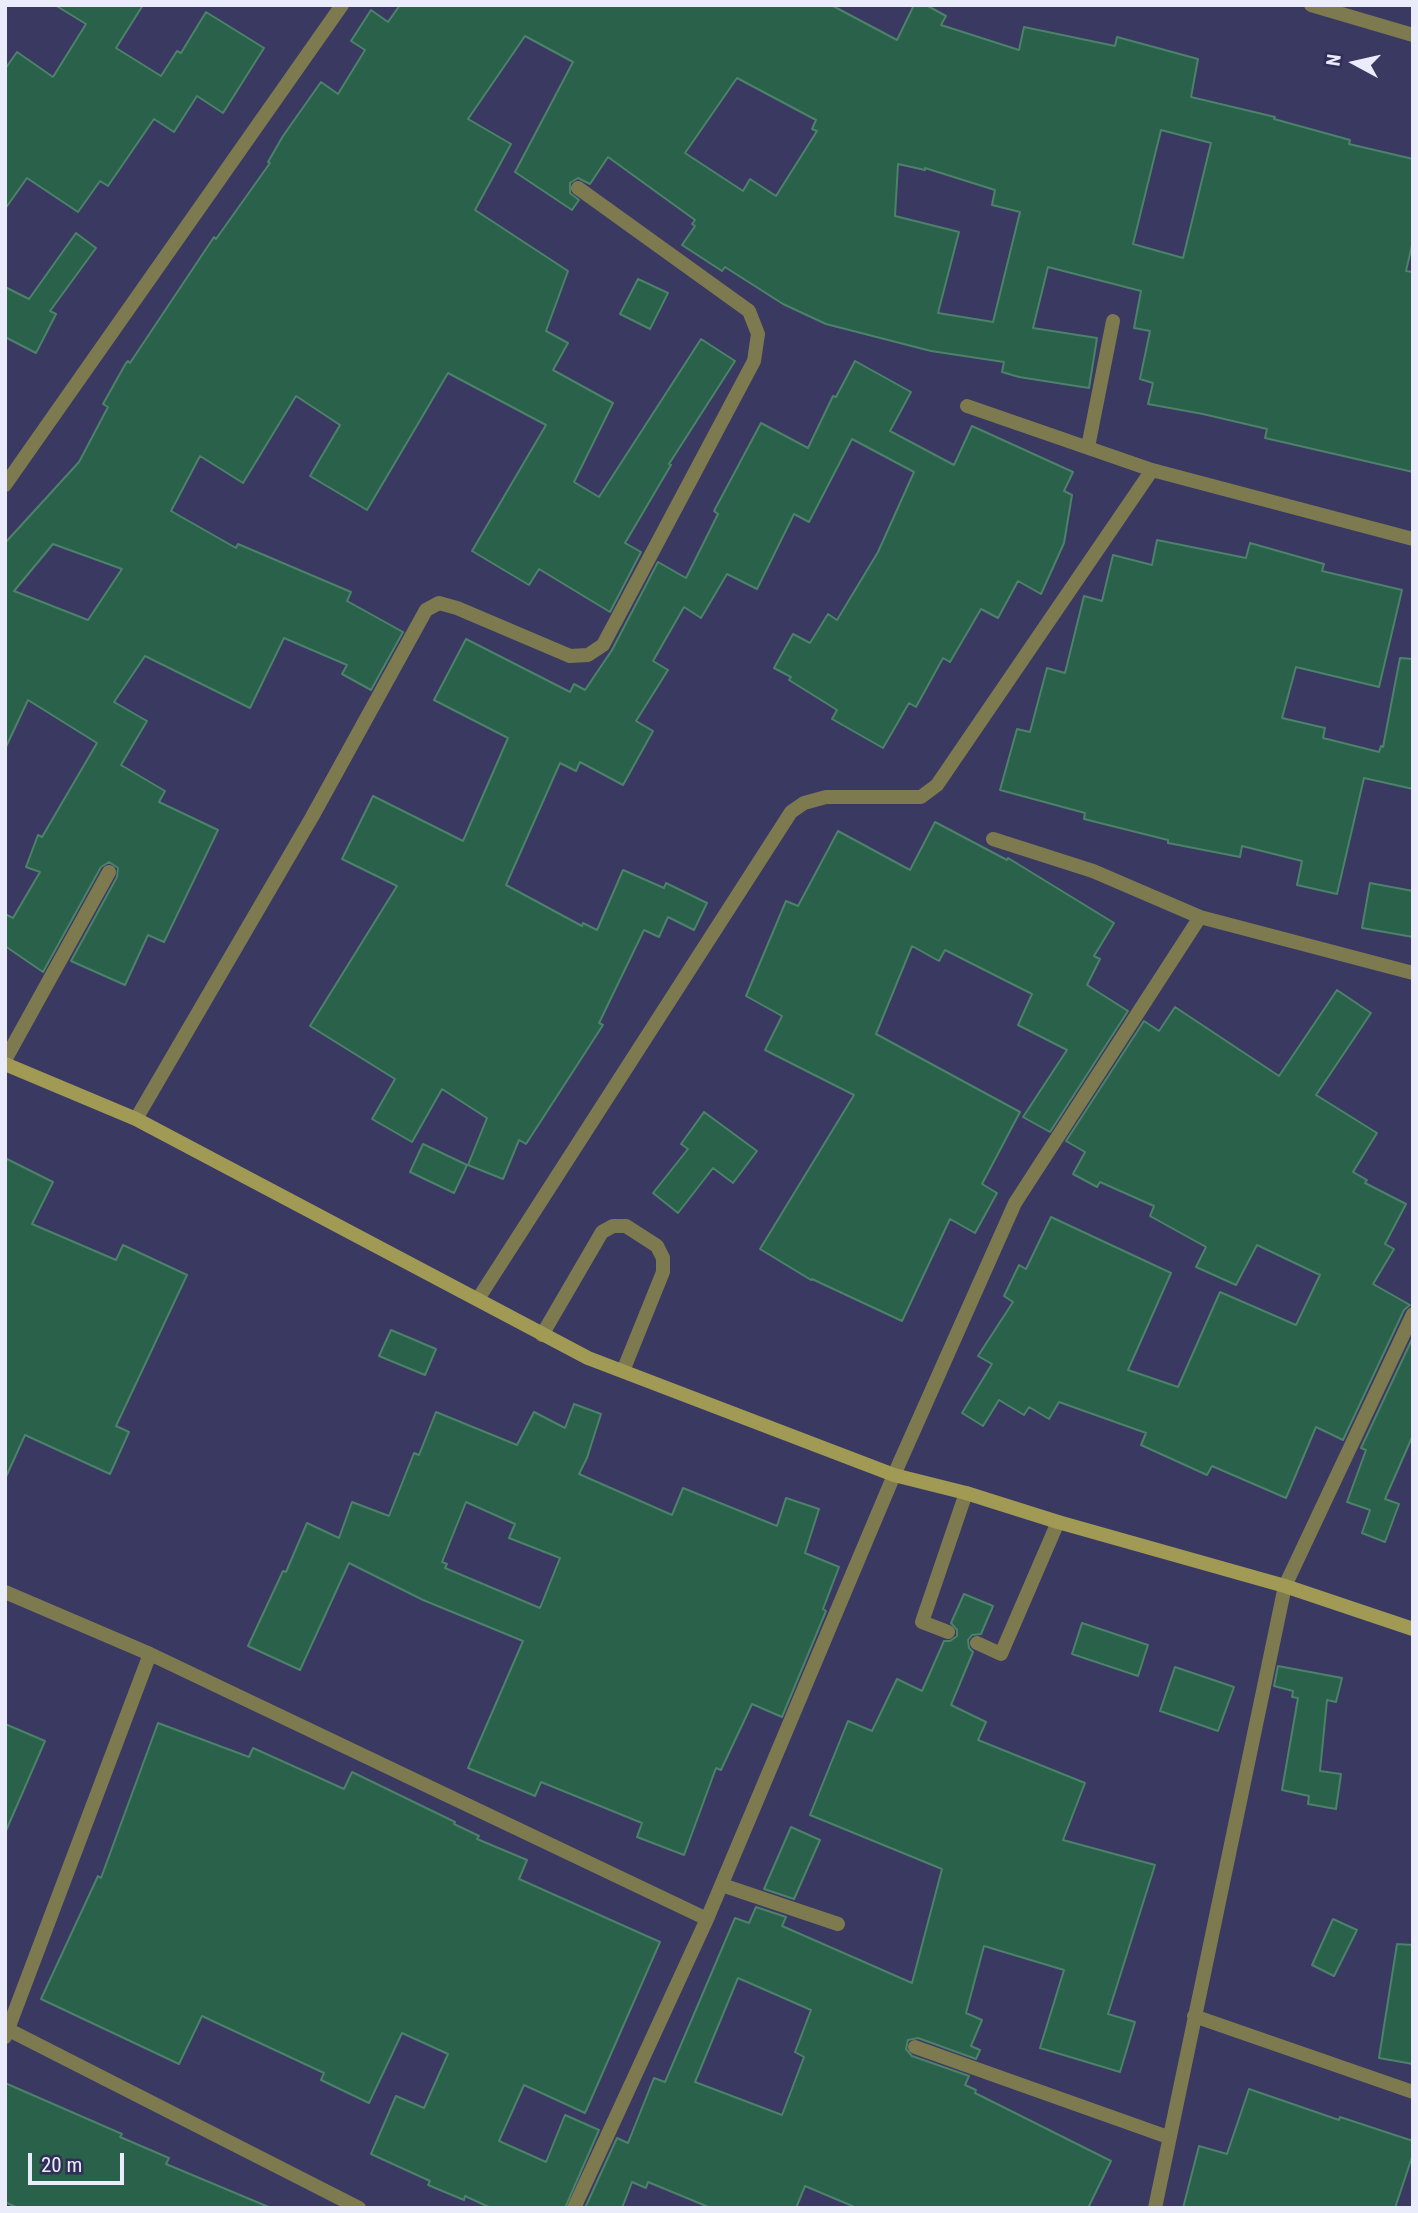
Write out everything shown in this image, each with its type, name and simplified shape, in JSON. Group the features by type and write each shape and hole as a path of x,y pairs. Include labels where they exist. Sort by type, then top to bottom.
{"main road":[{"path":"5,1062 136,1119 588,1358 894,1475 966,1493 1285,1586 1413,1629"}],"street":[{"path":"5,485 342,5"},
{"path":"1311,5 1413,34"},
{"path":"136,1119 313,817 426,610 439,603 457,608 570,656 587,655 603,645 754,361 758,334 749,312 578,188"},
{"path":"1088,447 1112,321"},
{"path":"967,406 1152,470 1413,539"},
{"path":"478,1299 791,812 804,803 826,797 921,797 937,785 1152,470"},
{"path":"993,839 1093,871 1200,917 1413,973"},
{"path":"5,1062 109,873"},
{"path":"574,2208 708,1919 894,1475 1015,1203 1200,917"},
{"path":"542,1335 602,1232 613,1226 626,1226 657,1246 663,1258 663,1272 622,1371"},
{"path":"1155,2208 1285,1586 1413,1314"},
{"path":"948,1632 922,1622 966,1493"},
{"path":"977,1643 1001,1654 1058,1522"},
{"path":"5,1592 150,1654 708,1919"},
{"path":"150,1654 7,2033 359,2208"},
{"path":"722,1885 838,1924"},
{"path":"1194,2016 1413,2092"},
{"path":"915,2047 1168,2137"}],"building":[{"path":"55,5 143,5 116,48 161,76 177,51 181,53 206,12 264,48 223,113 197,96 174,132 154,119 108,186 100,181 78,212 27,178 5,209 5,69 17,52 53,77 86,24"},
{"path":"400,5 831,5 897,40 914,5 926,5 946,16 941,25 1019,50 1024,27 1115,46 1117,37 1198,59 1191,97 1275,117 1274,119 1350,140 1349,144 1413,159 1413,241 1406,271 1413,272 1413,472 1265,438 1267,429 1148,404 1153,383 1140,379 1150,331 1134,328 1141,291 1048,267 1033,328 1097,338 1089,388 1019,377 1002,372 1004,362 931,351 826,324 783,304 725,267 722,271 682,245 695,226 692,224 695,220 608,157 590,184 578,178 570,183 570,193 579,200 572,210 515,172 573,62 525,36 468,119 511,144 475,210 568,271 546,331 568,343 553,370 613,403 574,482 599,497 701,339 735,361 669,464 671,465 625,543 641,552 610,612 539,569 529,585 472,551 546,425 448,373 367,510 310,476 340,425 296,396 243,483 200,456 171,511 236,548 238,544 351,592 347,601 403,632 371,690 342,674 347,665 284,638 250,708 145,656 114,702 147,721 121,765 165,791 159,802 218,830 164,942 148,935 125,985 71,961 117,877 118,868 109,862 101,867 43,972 5,946 5,914 13,918 40,872 26,867 38,835 42,837 97,743 28,700 5,749 5,543 79,462 108,407 103,404 126,363 130,363 214,237 216,239 270,163 268,162 283,136 321,82 338,94 365,50 351,41 371,10 388,22","holes":["737,78 816,120 812,129 817,131 776,196 750,179 743,191 685,153","1161,130 1211,143 1183,258 1133,244","898,164 925,168 995,190 992,205 1020,212 993,322 938,313 959,232 895,216","53,544 122,569 88,620 14,591"]},
{"path":"76,233 96,248 50,311 56,314 36,353 5,337 5,287 29,299"},
{"path":"638,279 668,293 650,329 620,314"},
{"path":"855,361 911,392 890,431 954,465 972,426 1073,472 1064,491 1072,495 1064,543 1041,594 1018,581 998,618 981,609 950,662 943,658 916,707 909,703 883,748 832,719 837,710 774,668 793,634 810,643 828,614 837,620 878,552 914,472 852,439 809,522 794,514 757,589 727,574 701,618 684,607 653,661 668,670 636,721 653,731 623,785 580,762 576,771 560,763 506,885 582,926 583,923 597,930 623,870 664,888 666,883 707,903 694,930 668,917 659,937 644,930 599,1023 603,1025 526,1144 519,1140 503,1179 468,1165 487,1118 442,1089 412,1142 372,1119 395,1079 310,1026 397,886 342,859 373,796 463,841 508,738 434,700 466,639 570,692 574,684 585,690 612,650 658,562 686,578 718,514 714,511 761,423 808,448 833,396 836,397"},
{"path":"1157,540 1246,558 1250,543 1324,564 1322,571 1402,590 1379,687 1296,667 1282,718 1325,728 1323,738 1379,752 1381,746 1383,747 1400,658 1413,659 1413,789 1364,778 1337,894 1297,885 1302,861 1242,846 1240,857 1168,843 1168,840 1084,819 1085,813 1000,790 1017,729 1030,732 1047,668 1065,673 1084,596 1102,601 1113,555 1152,565"},
{"path":"935,822 1007,860 1008,858 1114,923 1094,956 1100,959 1087,985 1128,1011 1050,1132 1023,1117 1067,1050 1018,1025 1032,994 945,950 939,961 912,946 876,1034 1020,1112 982,1184 997,1193 975,1233 950,1219 902,1321 811,1280 760,1249 854,1095 765,1050 782,1016 746,996 786,901 798,906 838,831 910,870"},
{"path":"1370,883 1413,891 1413,937 1362,928"},
{"path":"1337,990 1371,1013 1316,1095 1377,1133 1353,1172 1367,1180 1365,1183 1406,1204 1385,1244 1394,1249 1373,1284 1410,1305 1404,1310 1343,1440 1316,1427 1286,1498 1212,1466 1207,1475 1141,1445 1146,1433 1059,1402 1049,1419 1029,1407 1024,1415 999,1400 983,1426 962,1413 992,1364 978,1356 1013,1302 1004,1296 1019,1265 1026,1269 1051,1217 1171,1273 1128,1370 1178,1387 1220,1292 1296,1325 1320,1275 1257,1245 1236,1285 1196,1267 1206,1247 1150,1216 1154,1206 1100,1182 1097,1187 1073,1174 1085,1152 1066,1141 1144,1021 1159,1031 1175,1007 1279,1076"},
{"path":"704,1112 757,1151 733,1183 713,1168 678,1213 653,1193 688,1149 681,1144"},
{"path":"423,1144 467,1165 454,1193 410,1172"},
{"path":"5,1158 53,1182 32,1224 116,1260 123,1245 187,1275 116,1426 129,1432 110,1474 25,1435 5,1479"},
{"path":"391,1330 436,1349 425,1375 379,1356"},
{"path":"1413,1337 1413,1435 1385,1499 1399,1504 1385,1542 1362,1533 1370,1510 1347,1502 1366,1450 1361,1448"},
{"path":"574,1404 601,1414 579,1474 672,1515 683,1488 777,1526 786,1498 819,1509 805,1553 839,1567 823,1609 826,1611 782,1717 752,1704 721,1770 716,1768 684,1855 637,1837 642,1823 541,1782 535,1796 468,1768 523,1641 423,1600 349,1563 300,1670 248,1646 283,1571 286,1572 307,1523 339,1538 352,1502 389,1516 414,1453 419,1455 436,1412 517,1445 534,1412 565,1428","holes":["466,1502 515,1524 509,1538 560,1558 540,1608 445,1568 447,1564 442,1562"]},
{"path":"964,1594 993,1606 981,1634 972,1635 968,1640 969,1648 973,1652 951,1705 986,1722 978,1740 1085,1783 1063,1840 1155,1865 1108,2014 1135,2022 1120,2072 1040,2048 1064,1970 984,1946 966,2013 982,2020 971,2046 980,2050 976,2059 918,2038 908,2040 906,2049 912,2056 969,2076 965,2085 976,2090 975,2093 1111,2161 1088,2208 857,2208 805,2186 796,2208 711,2208 648,2182 646,2188 632,2182 622,2208 585,2208 617,2138 628,2143 654,2078 665,2082 735,1918 749,1923 756,1907 786,1917 782,1926 912,1983 942,1869 810,1815 848,1721 872,1731 897,1679 922,1691 944,1641 950,1641 957,1636 957,1630 951,1623","holes":["738,1978 811,2010 795,2052 804,2057 782,2115 695,2082"]},
{"path":"1082,1623 1148,1645 1138,1676 1072,1654"},
{"path":"1278,1666 1342,1678 1336,1702 1327,1700 1320,1771 1341,1774 1336,1809 1308,1804 1309,1796 1282,1790 1298,1698 1292,1697 1293,1691 1274,1686"},
{"path":"1175,1667 1234,1687 1218,1731 1160,1711"},
{"path":"158,1723 249,1757 253,1748 344,1789 352,1772 455,1822 454,1824 479,1836 477,1839 527,1860 519,1879 660,1942 585,2113 524,2085 499,2141 546,2162 565,2115 599,2130 565,2208 491,2208 465,2196 464,2200 428,2185 430,2181 371,2154 396,2096 424,2108 448,2054 402,2033 369,2103 321,2080 324,2073 202,2016 179,2064 41,1999 98,1876 101,1878"},
{"path":"5,1724 45,1741 5,1833"},
{"path":"791,1827 820,1840 794,1899 764,1889"},
{"path":"1333,1919 1357,1930 1334,1976 1312,1965"},
{"path":"1397,1944 1413,1945 1413,2064 1379,2058"},
{"path":"5,2083 122,2134 120,2137 169,2158 166,2164 271,2208 18,2208 5,2202"},
{"path":"1249,2089 1339,2120 1340,2117 1413,2141 1413,2154 1395,2208 1183,2208 1199,2146 1227,2154"}]}
